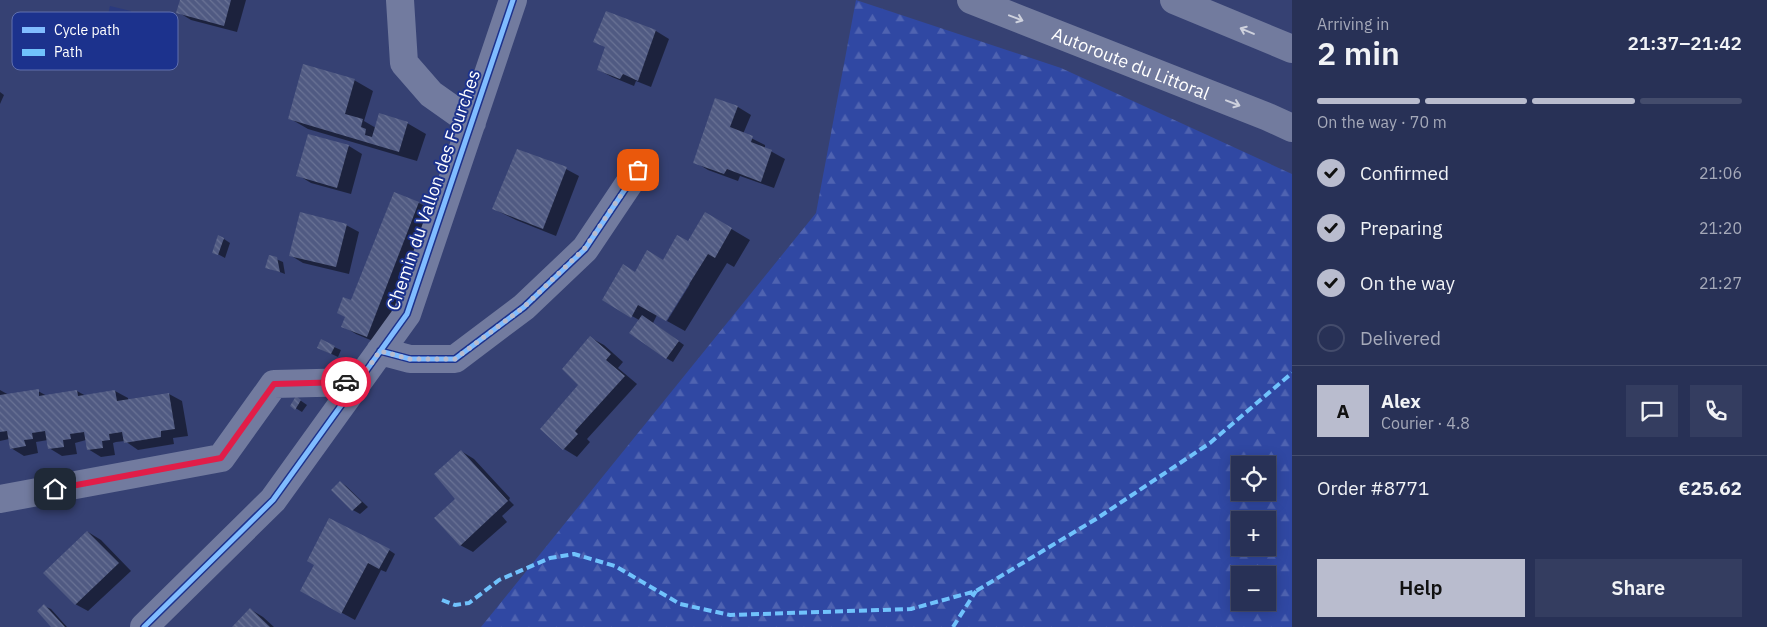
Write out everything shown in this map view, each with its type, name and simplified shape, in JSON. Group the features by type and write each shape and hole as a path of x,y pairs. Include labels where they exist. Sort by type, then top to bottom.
{"highway":[{"name":"Autoroute du Littoral","path":"971,0 1292,128"},
{"path":"1174,0 1292,49"}],"street":[{"path":"400,0 404,63 431,94 472,123"},
{"name":"Chemin du Vallon des Fourches","path":"144,627 273,500 407,314 514,0"},
{"path":"380,351 410,359 455,359 524,307 585,248 638,170"},
{"path":"0,499 221,458 274,384 358,382"}],"green space":[{"path":"856,0 1061,68 1292,174 1292,627 481,627 816,213"}],"shaded area":[{"path":"110,6 131,11 131,12 109,12"}],"building":[{"path":"180,0 231,0 224,26 176,12"},
{"path":"606,11 656,30 638,81 623,74 620,79 597,70 605,47 593,42"},
{"path":"303,64 355,79 345,114 363,119 361,127 366,129 365,135 372,137 379,113 408,122 399,152 288,119"},
{"path":"715,98 738,106 730,127 753,136 751,142 772,150 761,182 727,169 724,174 693,163"},
{"path":"308,134 349,145 337,188 296,176"},
{"path":"517,149 567,167 543,229 492,209"},
{"path":"394,192 419,202 367,337 341,327 345,317 337,313 343,297 351,300"},
{"path":"300,212 347,224 336,267 289,256"},
{"path":"705,212 732,228 715,258 708,254 666,321 638,305 631,318 602,300 623,264 635,272 647,250 663,260 677,235 688,241"},
{"path":"218,235 224,238 218,255 212,253"},
{"path":"269,255 277,257 280,272 265,268"},
{"path":"642,315 679,341 666,359 629,333"},
{"path":"590,336 611,354 606,360 625,376 575,431 578,434 563,450 540,429 578,385 562,369"},
{"path":"321,339 335,346 331,354 317,348"},
{"path":"39,389 39,396 77,390 78,396 115,390 117,401 169,393 175,429 161,431 161,437 124,443 122,432 109,434 110,440 102,441 103,448 87,450 84,432 70,434 71,439 63,440 64,447 48,449 45,431 32,433 33,439 24,440 26,446 10,449 7,431 0,432 0,395"},
{"path":"296,396 301,400 295,410 290,406"},
{"path":"461,450 508,501 460,546 434,518 455,499 434,474"},
{"path":"340,481 362,502 352,511 331,490"},
{"path":"329,518 390,549 379,569 368,563 341,614 300,591 314,565 307,561"},
{"path":"87,531 119,563 75,605 43,573"},
{"path":"44,604 65,627 51,627 37,611"},
{"path":"250,608 270,627 232,627"}],"marked path":[{"path":"442,600 455,605 469,603 499,580 550,558 574,554 615,566 680,604 730,615 911,609 976,591 1096,519 1210,443 1292,373"},
{"path":"953,627 976,591"}],"cycle path":[{"path":"144,627 273,500 407,314 513,0"},
{"path":"380,351 410,359 455,359 524,307 585,249 638,170"}],"way so far":[{"path":"346,382 358,382 380,351 410,359 455,359 524,307 585,248 638,170"}],"route":[{"path":"55,489 221,458 274,384 346,382"}]}
